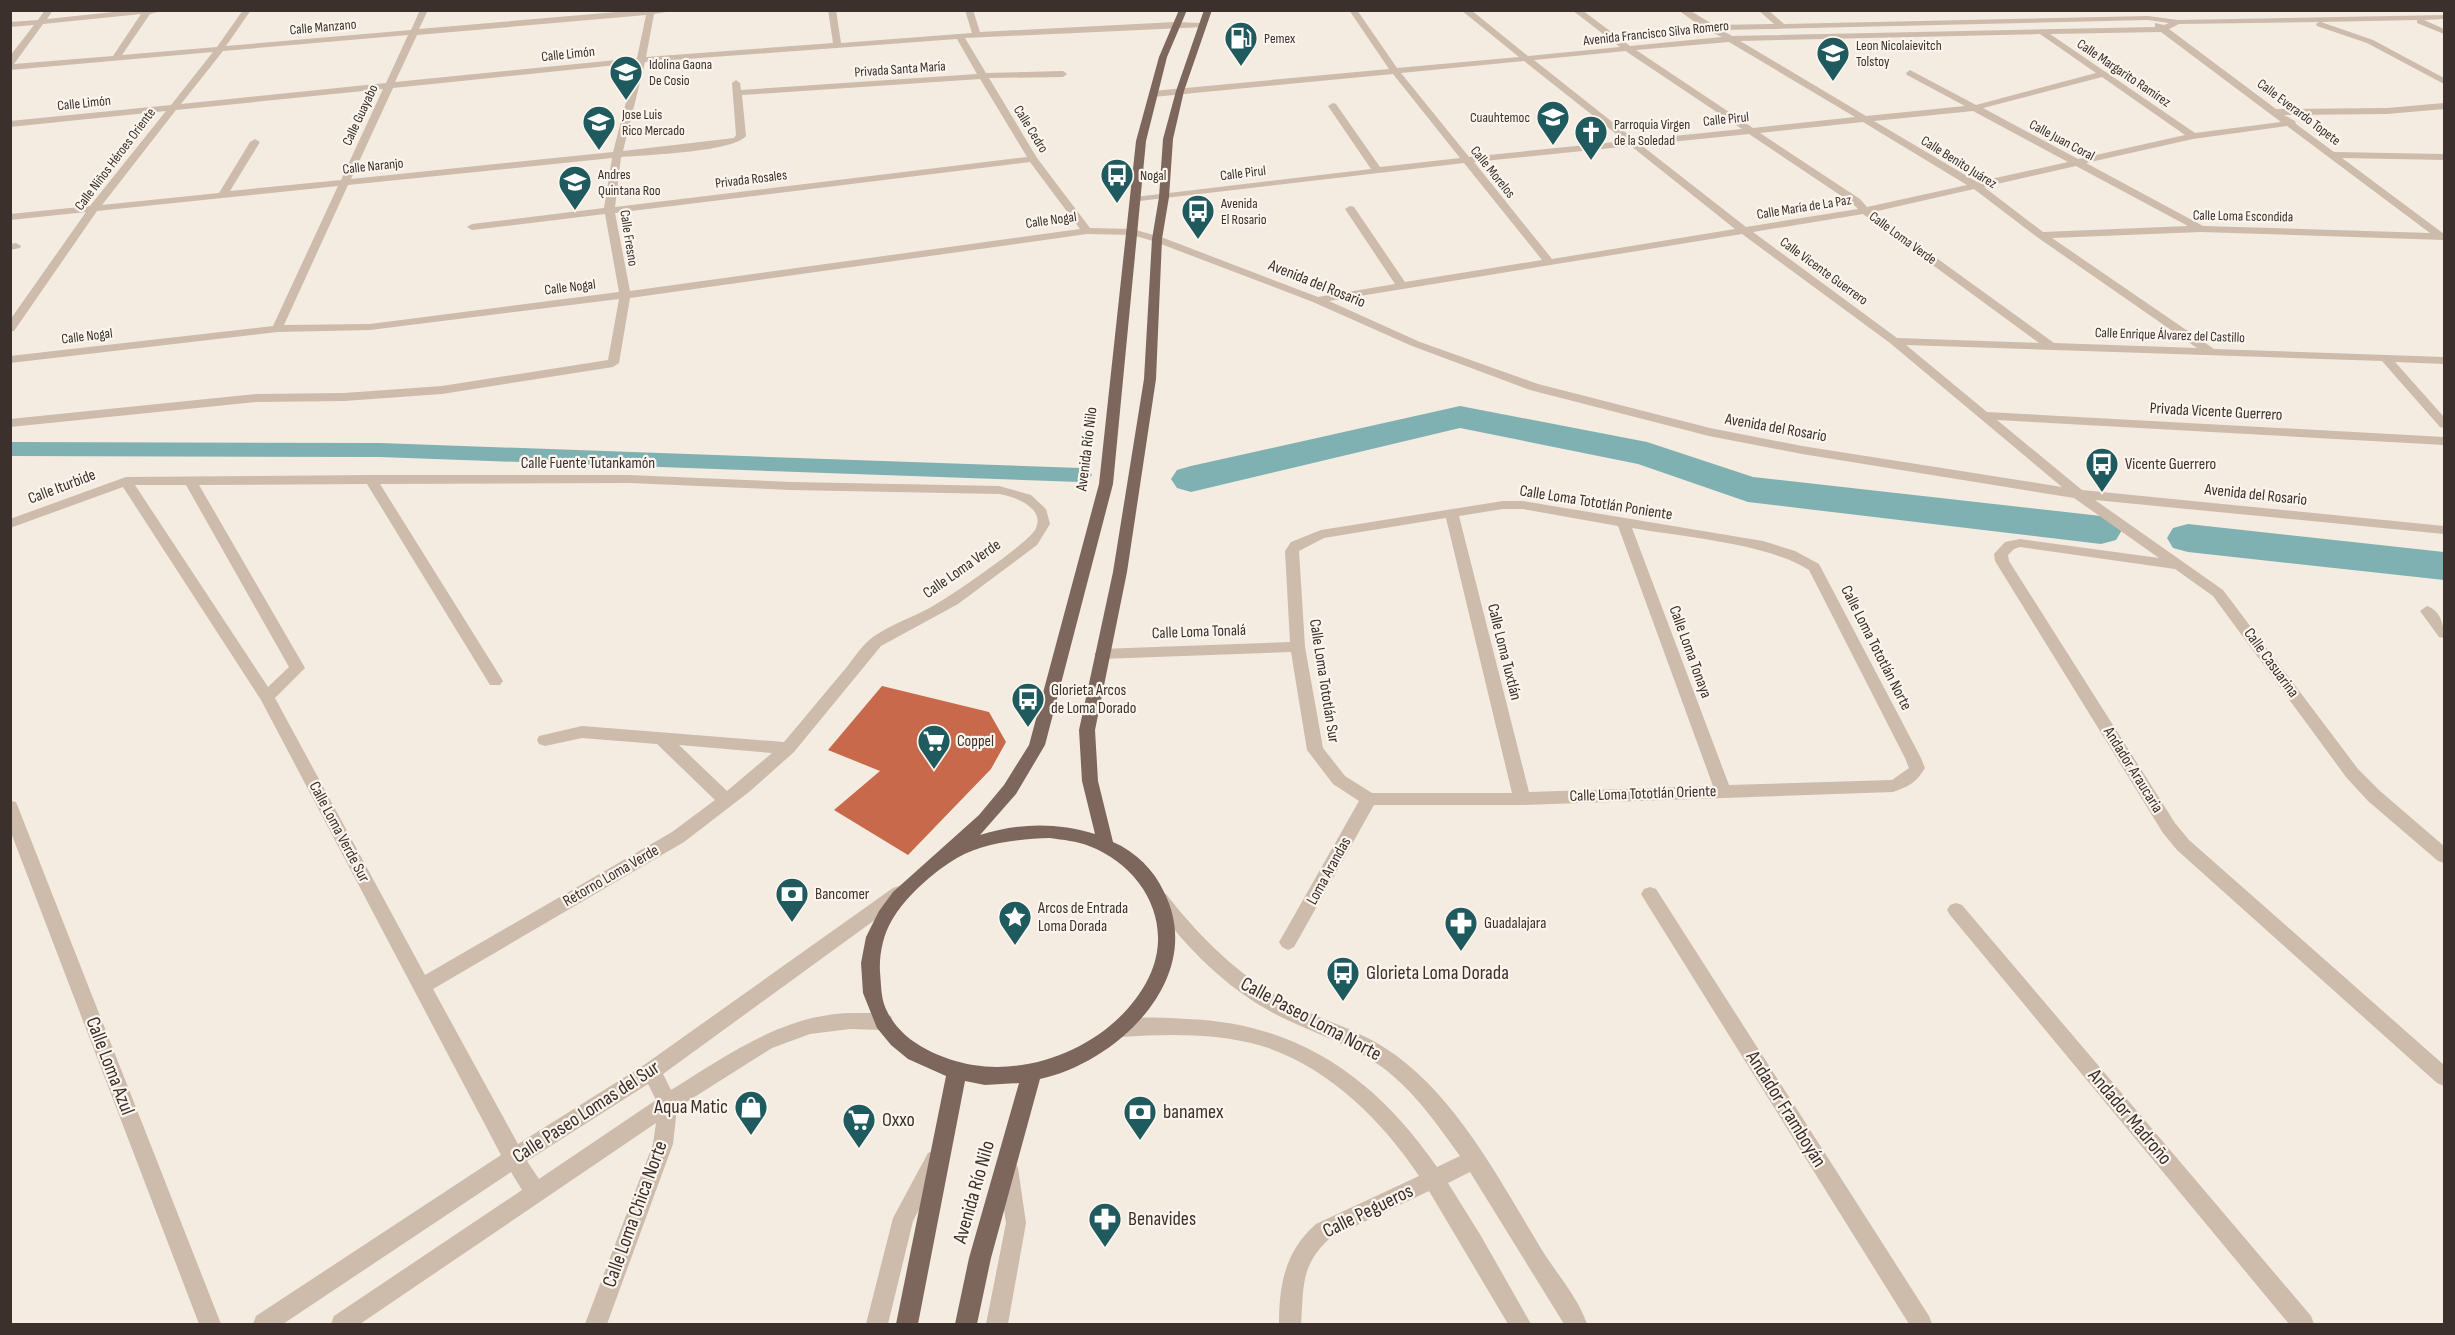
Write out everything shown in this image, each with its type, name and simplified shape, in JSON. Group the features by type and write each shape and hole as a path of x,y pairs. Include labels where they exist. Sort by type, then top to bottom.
{"main road":[{"name":"Avenida Río Nilo","path":"944,857 1000,803 1021,776 1037,745 1106,484 1141,141 1175,24 1183,10"},
{"path":"1106,846 1096,813 1087,755 1087,730 1101,654 1120,572 1150,379 1157,239 1164,197 1168,140 1180,91 1208,10"},
{"path":"1027,832 1073,835 1106,846 1124,855 1150,882 1165,915 1167,934 1162,967 1146,999 1121,1029 1080,1057 1032,1073 994,1076 957,1071 934,1064 914,1053 897,1039 884,1022 872,998 869,970 877,934 884,916 902,892 944,857 980,841 1027,832"},
{"name":"Avenida Río Nilo","path":"907,1324 926,1241 957,1071"},
{"name":"Avenida Río Nilo","path":"966,1324 980,1258 1032,1073"}],"street":[{"path":"10,65 49,10"},
{"path":"10,25 161,10"},
{"name":"Calle Niños Héroes Oriente","path":"10,330 93,209 247,10"},
{"name":"Calle Guayabo","path":"277,329 388,85 416,33 424,10"},
{"name":"Calle Manzano","path":"10,65 674,10"},
{"path":"831,10 837,45"},
{"path":"969,10 977,35"},
{"name":"Calle Morelos","path":"1353,10 1395,71 1550,263"},
{"name":"Calle Vicente Guerrero","path":"1465,10 1743,230 1894,341 2078,494"},
{"name":"Calle Loma Verde","path":"1576,10 1630,50 1856,201 1865,211 2051,346"},
{"name":"Calle Benito Juárez","path":"1682,10 1975,186 2041,235 2211,352"},
{"path":"1762,10 1793,36"},
{"path":"1976,10 2011,32"},
{"path":"2081,10 2096,19"},
{"name":"Calle Everardo Topete","path":"2139,10 2443,237"},
{"path":"2290,10 2302,19 2343,30 2388,50 2414,67 2445,81"},
{"path":"116,57 148,11"},
{"name":"Calle Fresno","path":"625,295 609,210 616,155 651,12"},
{"path":"1878,16 1899,34"},
{"path":"2163,29 2178,22 2445,17"},
{"name":"Avenida Francisco Silva Romero","path":"1709,28 1781,24 2148,18 2178,22"},
{"path":"2335,18 2343,30"},
{"path":"2416,19 2445,32"},
{"name":"Calle Limón","path":"10,124 641,60 959,36 1175,24 1201,25"},
{"name":"Avenida Francisco Silva Romero","path":"1153,94 1729,39 2163,29"},
{"name":"Calle Margarito Ramírez","path":"2040,31 2193,136"},
{"name":"Calle Cedro","path":"959,36 1033,159 1087,231"},
{"name":"Calle Juan Coral","path":"1910,73 2201,229"},
{"name":"Privada Santa María","path":"739,93 983,76 1063,74"},
{"name":"Calle Pirul","path":"1135,200 1466,160 1973,108 2102,74"},
{"path":"736,83 739,93"},
{"name":"Calle Naranjo","path":"10,217 722,144 737,140 741,132 739,93"},
{"path":"1333,106 1377,170"},
{"path":"2277,112 2387,111 2445,106"},
{"name":"Calle María de La Paz","path":"1317,300 1865,211 2193,136 2292,123"},
{"path":"222,196 255,142"},
{"path":"2334,155 2445,157"},
{"name":"Privada Rosales","path":"472,227 1033,159"},
{"path":"1350,209 1402,286"},
{"name":"Calle Loma Escondida","path":"2041,235 2201,229 2443,237"},
{"name":"Calle Nogal","path":"10,360 277,329 370,327 625,295 1087,231 1132,232"},
{"name":"Avenida del Rosario","path":"1132,232 1157,239 1317,300 1470,364 1534,387 1755,442 2078,494 2445,530"},
{"path":"10,423 256,398 344,397 442,390 613,363 625,295"},
{"name":"Calle Enrique Álvarez del Castillo","path":"1894,341 2445,360"},
{"path":"2385,358 2445,424"},
{"name":"Privada Vicente Guerrero","path":"1985,416 2445,441"},
{"name":"Calle Fuente Tutankamón","path":"126,481 629,479 791,486 999,490 1012,491 1023,496 1034,502 1042,512"},
{"path":"370,480 495,681"},
{"name":"Calle Iturbide","path":"10,524 126,481"},
{"name":"Calle Loma Verde Sur","path":"126,481 267,697 514,1158 536,1192"},
{"path":"190,481 297,668 267,697"},
{"name":"Calle Casuarina","path":"2078,494 2212,588 2228,604 2359,781 2445,856"},
{"name":"Calle Loma Tototlán Poniente","path":"1296,545 1321,534 1483,507 1523,505 1786,551"},
{"name":"Calle Loma Verde","path":"788,748 876,642 894,630 945,607 1018,552 1041,532 1045,523 1042,512"},
{"name":"Calle Loma Tuxtlán","path":"1451,513 1522,799"},
{"name":"Calle Loma Tonaya","path":"1624,524 1723,791"},
{"name":"Andador Araucaria","path":"2181,566 2020,543 2010,545 2001,554 2002,561 2169,828 2183,845 2445,1077"},
{"name":"Calle Loma Tototlán Sur","path":"1296,545 1292,551 1292,558 1298,646 1315,750 1339,780 1369,799"},
{"name":"Calle Loma Tototlán Norte","path":"1786,551 1814,567 1913,758 1917,768 1914,774"},
{"path":"2427,611 2445,633"},
{"name":"Calle Loma Tonalá","path":"1101,654 1298,646"},
{"path":"545,740 582,732 788,748"},
{"path":"661,738 726,800"},
{"name":"Retorno Loma Verde","path":"422,986 678,837 788,748"},
{"name":"Calle Loma Tototlán Oriente","path":"1369,799 1522,799 1893,786 1905,782 1914,774"},
{"name":"Loma Arandas","path":"1288,942 1369,799"},
{"name":"Calle Loma Azul","path":"10,807 210,1324"},
{"name":"Calle Paseo Lomas del Sur","path":"264,1324 514,1158 651,1071 902,892"},
{"name":"Andador Framboyán","path":"1650,894 1921,1324"},
{"name":"Calle Paseo Loma Norte","path":"1159,898 1201,950 1236,979 1286,1010 1371,1048 1390,1062 1425,1097 1474,1160 1576,1324"},
{"name":"Andador Madroño","path":"1956,910 2303,1324"},
{"path":"342,1324 668,1103 766,1042 810,1026 850,1021 884,1022"},
{"name":"Calle Paseo Loma Norte","path":"1121,1029 1153,1027 1218,1029 1279,1043 1309,1057 1365,1097 1411,1146 1435,1179 1520,1324"},
{"path":"651,1071 668,1103"},
{"name":"Calle Loma Chica Norte","path":"596,1324 663,1144 668,1103"},
{"path":"877,1324 903,1218 941,1149"},
{"name":"Calle Pegueros","path":"1290,1324 1295,1266 1311,1240 1323,1231 1474,1160"},
{"path":"997,1324 1016,1223 1008,1163"}],"building":[{"name":"Coppel","path":"882,686 989,712 1006,742 991,769 908,855 834,810 880,771 828,750"}],"waterway":[{"path":"1191,479 1460,417 1647,454 1748,489 2101,530"},
{"path":"10,449 380,450 1080,475"},
{"path":"2188,538 2444,566"}],"place":[{"name":"Pemex","path":"1241,67"},
{"name":"Leon Nicolaievitch Tolstoy","path":"1833,82"},
{"name":"Idolina Gaona De Cosio","path":"626,101"},
{"name":"Cuauhtemoc","path":"1553,146"},
{"name":"Jose Luis Rico Mercado","path":"599,151"},
{"name":"Parroquia Virgen de la Soledad","path":"1591,161"},
{"name":"Nogal","path":"1117,204"},
{"name":"Andres Quintana Roo","path":"575,211"},
{"name":"Avenida El Rosario","path":"1198,240"},
{"name":"Vicente Guerrero","path":"2102,493"},
{"name":"Glorieta Arcos de Loma Dorado","path":"1028,728"},
{"name":"Coppel","path":"934,770"},
{"name":"Bancomer","path":"792,923"},
{"name":"Arcos de Entrada Loma Dorada","path":"1015,946"},
{"name":"Guadalajara","path":"1461,952"},
{"name":"Glorieta Loma Dorada","path":"1343,1002"},
{"name":"Aqua Matic","path":"751,1136"},
{"name":"banamex","path":"1140,1141"},
{"name":"Oxxo","path":"859,1149"},
{"name":"Benavides","path":"1105,1248"}]}
